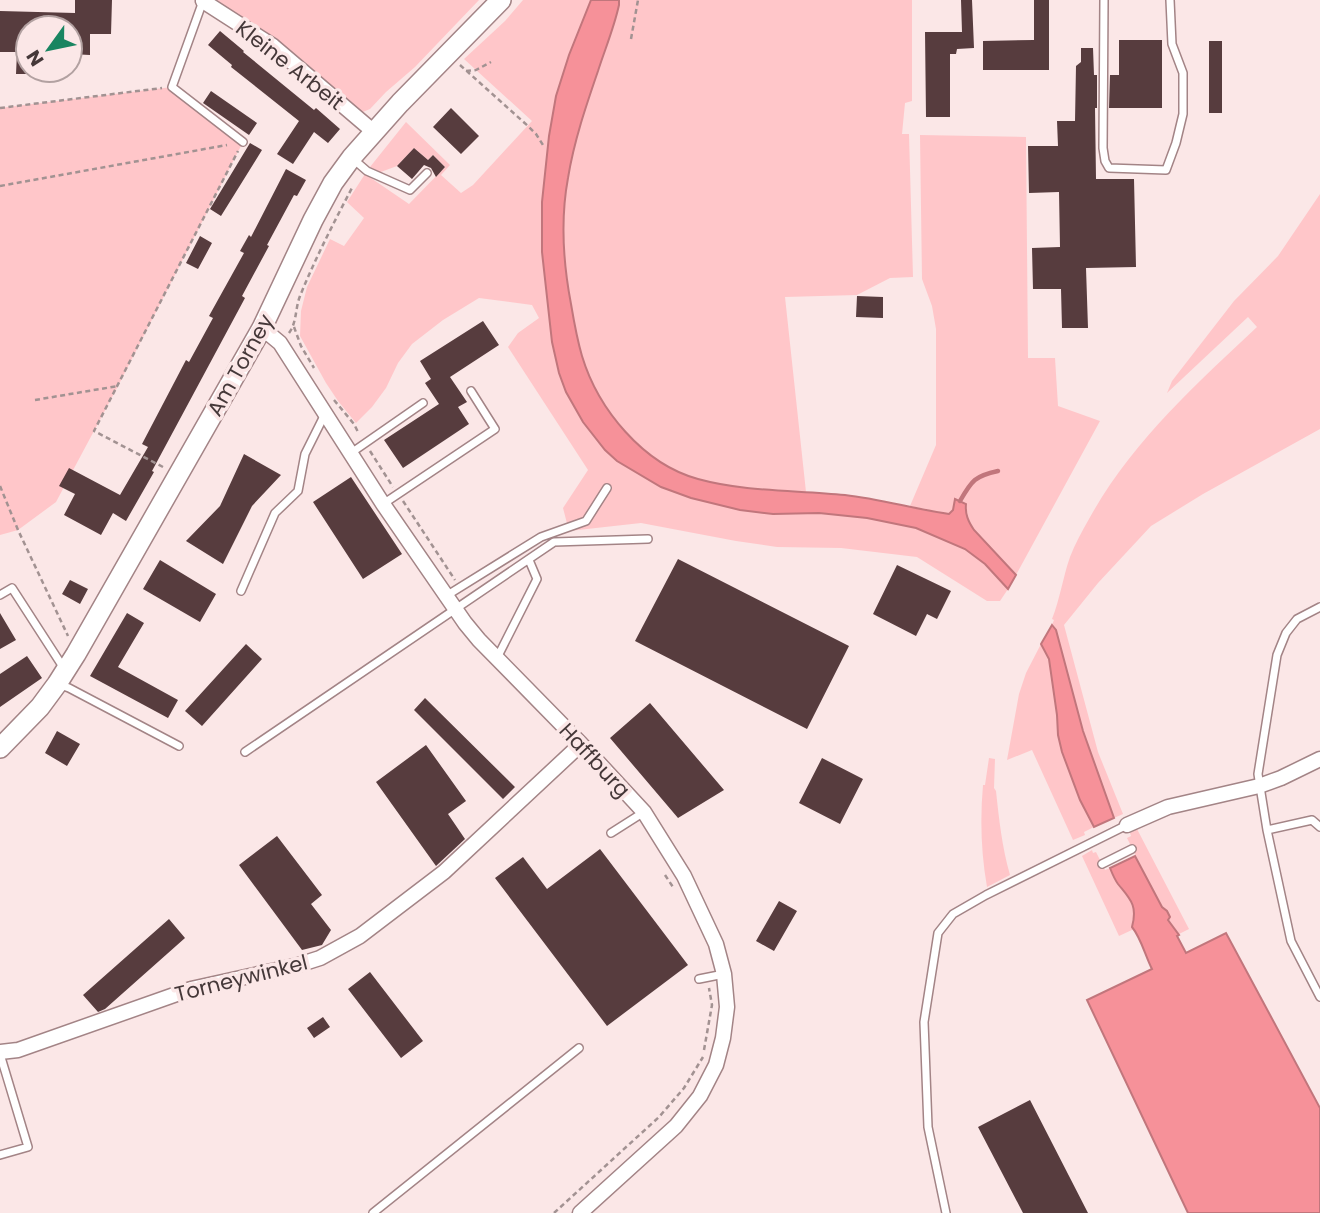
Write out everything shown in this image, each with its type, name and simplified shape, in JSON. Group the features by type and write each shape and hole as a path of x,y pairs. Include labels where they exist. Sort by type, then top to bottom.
{"street":[{"name":"Kleine Arbeit","path":"203,0 273,46 374,132"},
{"name":"Am Torney","path":"0,748 40,707 76,654 262,328 333,183 359,163 374,132 415,86 501,0"},
{"name":"Haffburg","path":"262,328 280,343 383,504 455,610 496,659 644,812 684,876 716,944 724,974 727,1007 716,1065 700,1096 676,1126 580,1213"},
{"name":"Torneywinkel","path":"0,1053 18,1050 191,989 320,958 360,936 444,872 581,744"},
{"path":"1126,825 1168,807 1259,786 1320,759"}],"lane":[{"path":"203,0 172,87 243,142"},
{"path":"1104,0 1105,161 1109,169 1166,170 1183,114 1183,73 1172,44 1170,0"},
{"path":"359,163 410,190 427,173"},
{"path":"383,504 495,429 471,391"},
{"path":"351,453 424,403"},
{"path":"241,590 275,513 298,491 304,454 325,413"},
{"path":"445,596 541,537 586,521 607,488"},
{"path":"245,752 554,542 648,539"},
{"path":"496,659 537,579 528,560"},
{"path":"0,595 12,588 69,688 178,746"},
{"path":"1320,607 1297,620 1286,633 1277,655 1258,774 1291,940 1320,997"},
{"path":"611,833 644,812"},
{"path":"1267,830 1312,820 1320,827"},
{"path":"946,1213 929,1127 924,1023 938,933 953,914 1126,825"},
{"path":"1102,864 1132,849"},
{"path":"703,978 724,974"},
{"path":"373,1213 579,1048"},
{"path":"0,1053 28,1147 0,1155"}],"path":[{"path":"631,39 638,0"},
{"path":"467,71 476,70 491,62"},
{"path":"457,63 528,125 543,145"},
{"path":"0,108 172,87"},
{"path":"0,186 243,142"},
{"path":"178,475 94,430 243,142"},
{"path":"280,343 294,326 299,300 353,185 359,163"},
{"path":"294,326 301,345 318,374"},
{"path":"35,400 118,386"},
{"path":"330,395 354,424 460,587"},
{"path":"0,486 76,654"},
{"path":"660,867 675,890"},
{"path":"554,1213 659,1117 684,1088 703,1057 712,1005 703,978"}],"shaded area":[{"path":"210,0 479,0 415,67 370,109 358,114 326,81 291,51"},
{"path":"523,0 591,0 556,96 542,202 542,252 552,342 559,373 617,461 661,487 691,498 740,510 773,514 819,513 867,518 916,528 965,549 986,565 1008,589 1000,601 987,601 917,557 841,548 777,547 641,523 569,531 563,508 588,470 508,347 518,333 539,318 532,305 479,298 443,320 412,344 398,363 386,388 356,423 338,401 300,336 301,311 307,287 330,239 344,246 364,218 347,202 365,174 409,204 445,167 433,155 428,160 414,148 397,166 378,173 370,167 406,122 450,165 441,175 461,193 473,185 532,121 464,59 505,21"},
{"path":"591,0 619,0 619,5 574,151 564,210 563,241 568,288 580,350 589,376 611,414 625,432 659,461 698,479 752,488 858,497 949,514 953,510 955,499 966,504 967,517 974,530 1016,575 1008,589 985,564 965,549 916,528 867,518 819,513 773,514 740,510 691,498 661,487 617,461 583,422 566,392 552,342 542,252 542,202 556,96"},
{"path":"619,0 912,0 912,101 905,103 902,134 909,134 913,277 890,278 857,295 785,297 806,492 711,482 681,473 664,464 648,454 621,427 599,395 583,360 567,282 562,219 575,141 617,15"},
{"path":"172,87 243,142 56,502 18,530 0,535 0,108"},
{"path":"920,135 1026,137 1028,358 1055,358 1058,406 1100,421 1016,575 974,530 965,511 953,510 949,514 910,506 936,445 936,329 932,306 922,279"},
{"path":"1320,194 1320,429 1151,526 1098,583 1064,625 1098,752 1123,814 1114,818 1083,731 1056,630 1052,625 1070,557 1106,491 1144,440 1188,393 1257,327 1248,317 1167,393 1172,381 1234,301 1278,256"},
{"path":"1052,625 1056,630 1083,731 1114,818 1094,827 1080,800 1058,735 1049,659 1041,644"},
{"path":"1041,644 1049,659 1062,752 1080,800 1094,827 1073,840 1032,750 1007,760 1019,694"},
{"path":"989,758 995,759 994,788 1010,875 987,887 982,849 982,810 983,785"},
{"path":"1137,829 1189,929 1179,934 1168,920 1127,838"},
{"path":"1092,850 1093,853 1096,852 1105,870 1110,868 1134,909 1134,929 1119,936 1082,856"},
{"path":"1135,856 1162,907 1167,911 1170,917 1168,920 1179,935 1177,936 1186,953 1226,933 1320,1108 1320,1213 1188,1213 1087,1000 1152,969 1132,927 1132,903 1110,868"}],"building":[{"path":"75,0 112,0 111,34 90,34 90,55 84,55 84,14 14,14 14,52 0,52 0,11 75,13"},
{"path":"961,0 972,0 974,48 957,49 956,54 950,54 950,117 926,117 925,32 962,32"},
{"path":"1034,0 1049,0 1049,70 983,70 983,41 1034,40"},
{"path":"220,31 340,129 328,143 314,132 293,164 277,154 299,121 231,67 232,65 208,45"},
{"path":"1119,40 1162,40 1162,108 1109,108 1110,75 1119,75"},
{"path":"1209,41 1222,41 1222,113 1209,113"},
{"path":"1081,48 1093,48 1094,75 1097,75 1096,179 1134,179 1136,267 1086,268 1088,328 1062,328 1061,289 1033,289 1032,248 1060,247 1059,192 1029,193 1028,146 1058,146 1057,121 1075,121 1076,66 1081,62"},
{"path":"211,91 257,123 249,135 203,103"},
{"path":"451,108 479,136 461,154 433,127"},
{"path":"250,143 262,150 221,216 210,209"},
{"path":"414,148 428,160 433,155 445,167 436,177 431,168 424,165 412,179 397,166"},
{"path":"286,169 306,180 297,196 294,195 267,245 269,246 242,296 245,298 126,521 113,513 101,535 64,515 75,494 59,486 69,468 120,495 148,447 142,444 186,360 189,362 213,318 209,316 244,253 240,251 249,235 251,237"},
{"path":"200,236 212,243 198,269 186,263"},
{"path":"857,296 883,297 883,318 856,317"},
{"path":"483,321 499,345 450,377 467,402 458,407 469,424 403,468 384,440 439,404 425,383 431,379 420,361"},
{"path":"244,454 281,475 252,506 223,564 186,541 220,506"},
{"path":"351,477 402,554 363,579 313,502"},
{"path":"678,559 849,646 807,729 635,641"},
{"path":"160,560 216,594 200,622 143,589"},
{"path":"897,565 951,591 937,619 927,614 916,636 873,614"},
{"path":"70,580 88,589 80,604 62,594"},
{"path":"0,613 16,640 0,649"},
{"path":"127,613 144,623 118,667 178,700 168,718 90,676"},
{"path":"246,644 262,659 202,726 185,711"},
{"path":"27,656 42,678 0,707 0,674"},
{"path":"425,698 515,787 503,799 414,710"},
{"path":"650,703 724,790 678,818 610,738"},
{"path":"57,731 80,744 67,766 45,753"},
{"path":"426,745 466,801 448,814 465,839 436,866 376,782"},
{"path":"822,758 863,779 840,824 799,803"},
{"path":"277,836 322,895 311,904 331,930 322,945 302,950 239,865"},
{"path":"600,849 688,965 607,1026 495,878 523,857 547,889"},
{"path":"779,901 797,911 774,951 756,941"},
{"path":"169,919 185,938 105,1009 98,1012 83,995"},
{"path":"370,972 423,1041 401,1058 348,989"},
{"path":"323,1017 330,1027 314,1038 307,1028"},
{"path":"1030,1100 1088,1213 1023,1213 978,1127"}],"waterway":[{"path":"960,501 975,480 998,471"}]}
